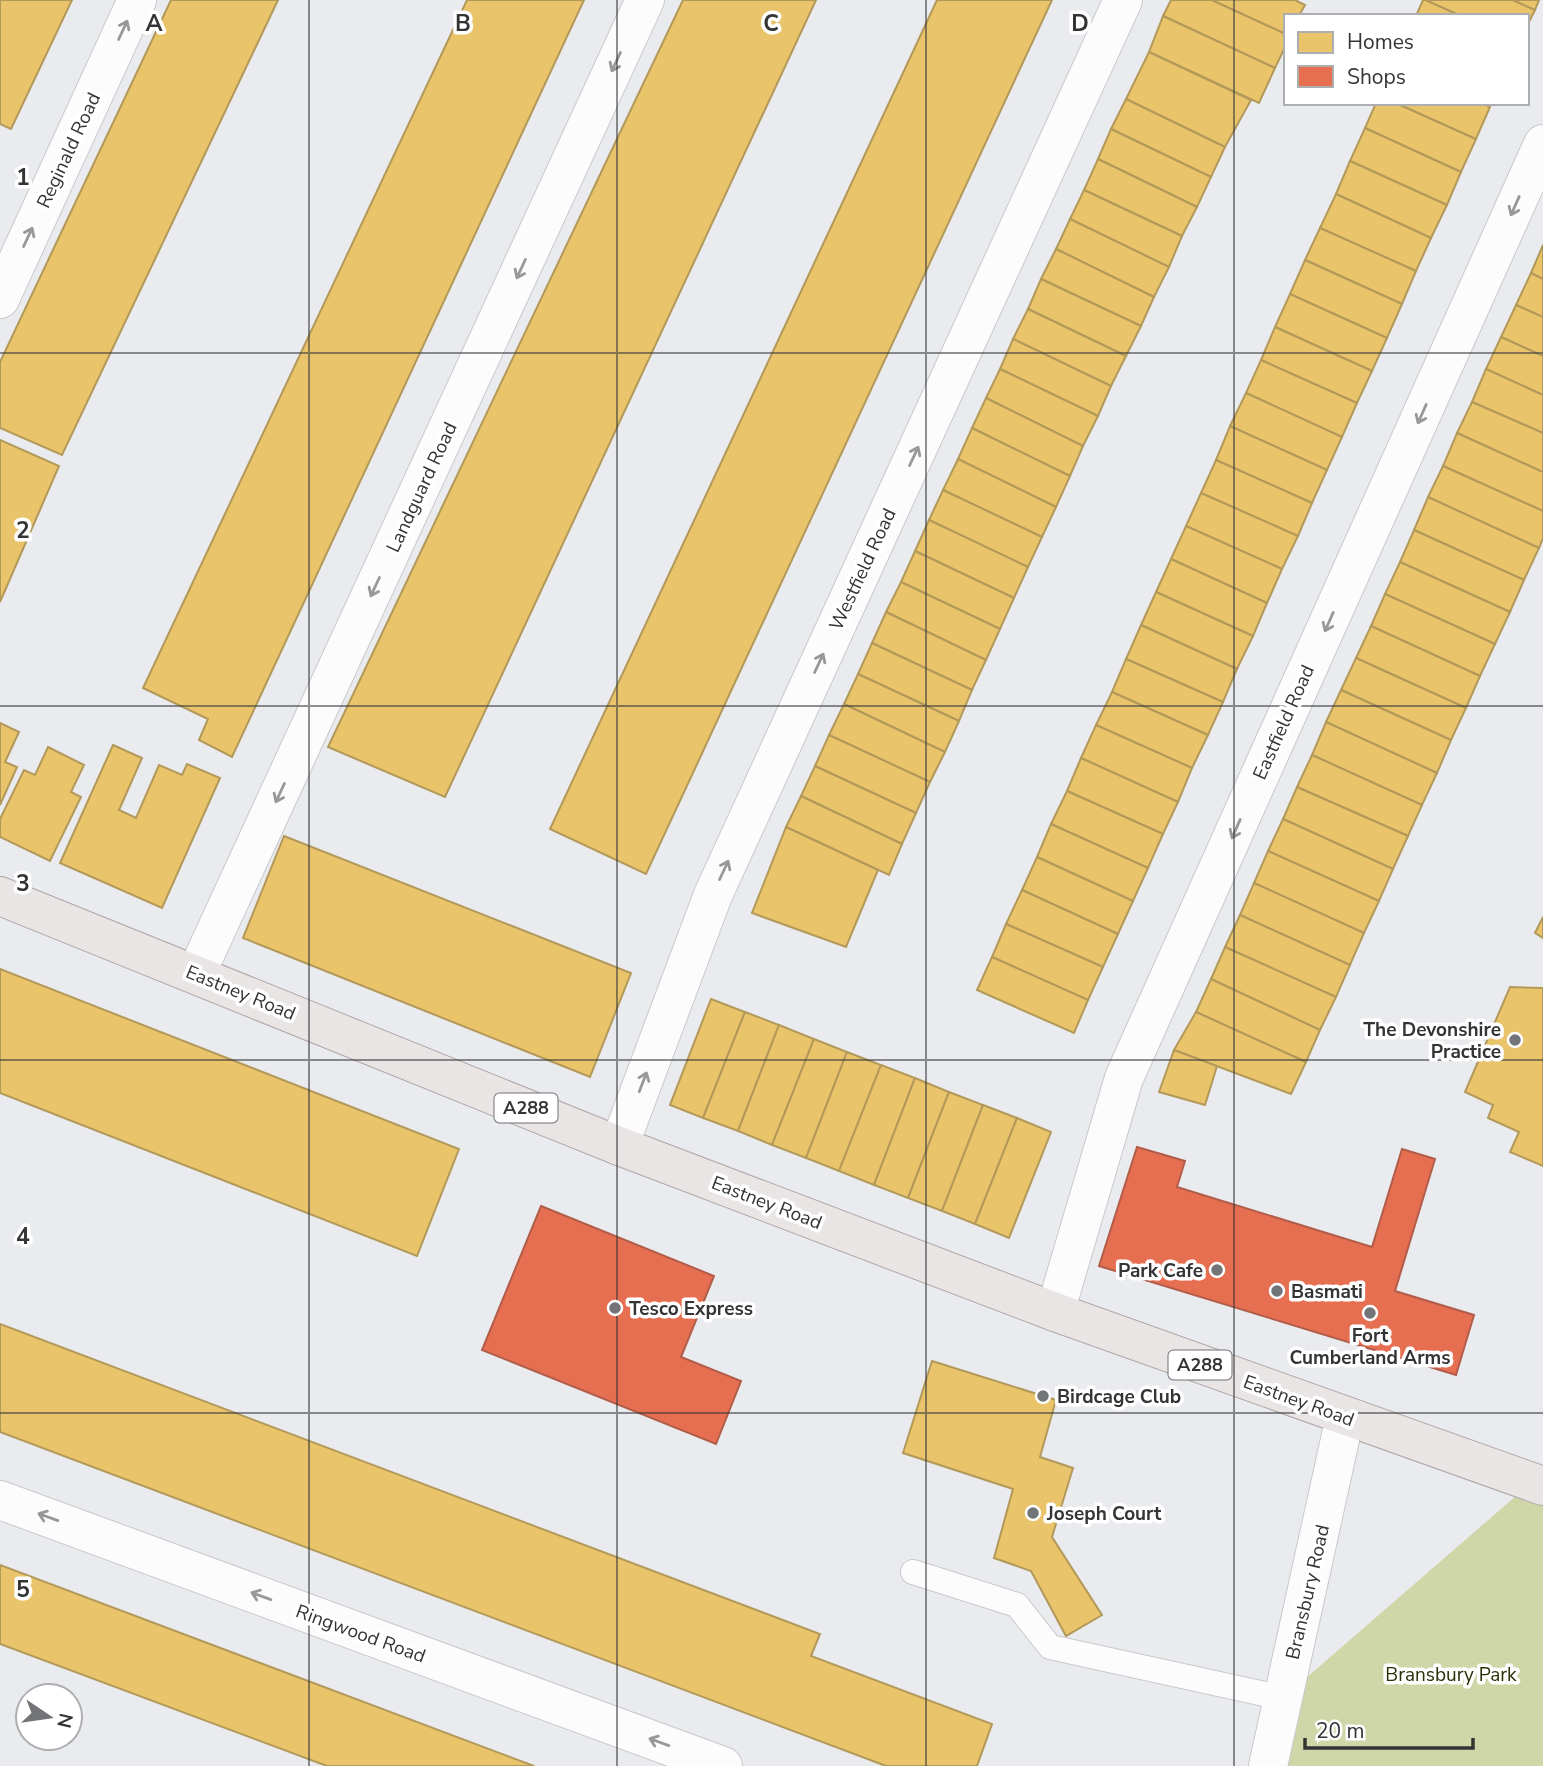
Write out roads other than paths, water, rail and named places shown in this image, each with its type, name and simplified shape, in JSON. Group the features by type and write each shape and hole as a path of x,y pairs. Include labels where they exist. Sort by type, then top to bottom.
{"main road":[{"name":"Eastney Road","path":"0,896 619,1146 1055,1312 1345,1417 1539,1476"}],"street":[{"name":"Reginald Road","path":"0,299 137,0"},
{"name":"Landguard Road","path":"197,974 645,0"},
{"name":"Westfield Road","path":"619,1146 713,895 1123,0"},
{"name":"Eastfield Road","path":"1055,1312 1124,1078 1543,144"},
{"name":"Bransbury Road","path":"1268,1766 1345,1417"},
{"name":"Ringwood Road","path":"0,1500 723,1766"}],"lane":[{"path":"913,1572 1017,1605 1050,1647 1283,1698"}],"place":[{"name":"The Devonshire Practice","path":"1515,1040"},
{"name":"Park Cafe","path":"1217,1270"},
{"name":"Basmati","path":"1277,1291"},
{"name":"Tesco Express","path":"615,1308"},
{"name":"Fort Cumberland Arms","path":"1370,1313"},
{"name":"Birdcage Club","path":"1043,1396"},
{"name":"Joseph Court","path":"1033,1513"}],"park label":[{"name":"Bransbury Park","path":"1451,1674"}]}
